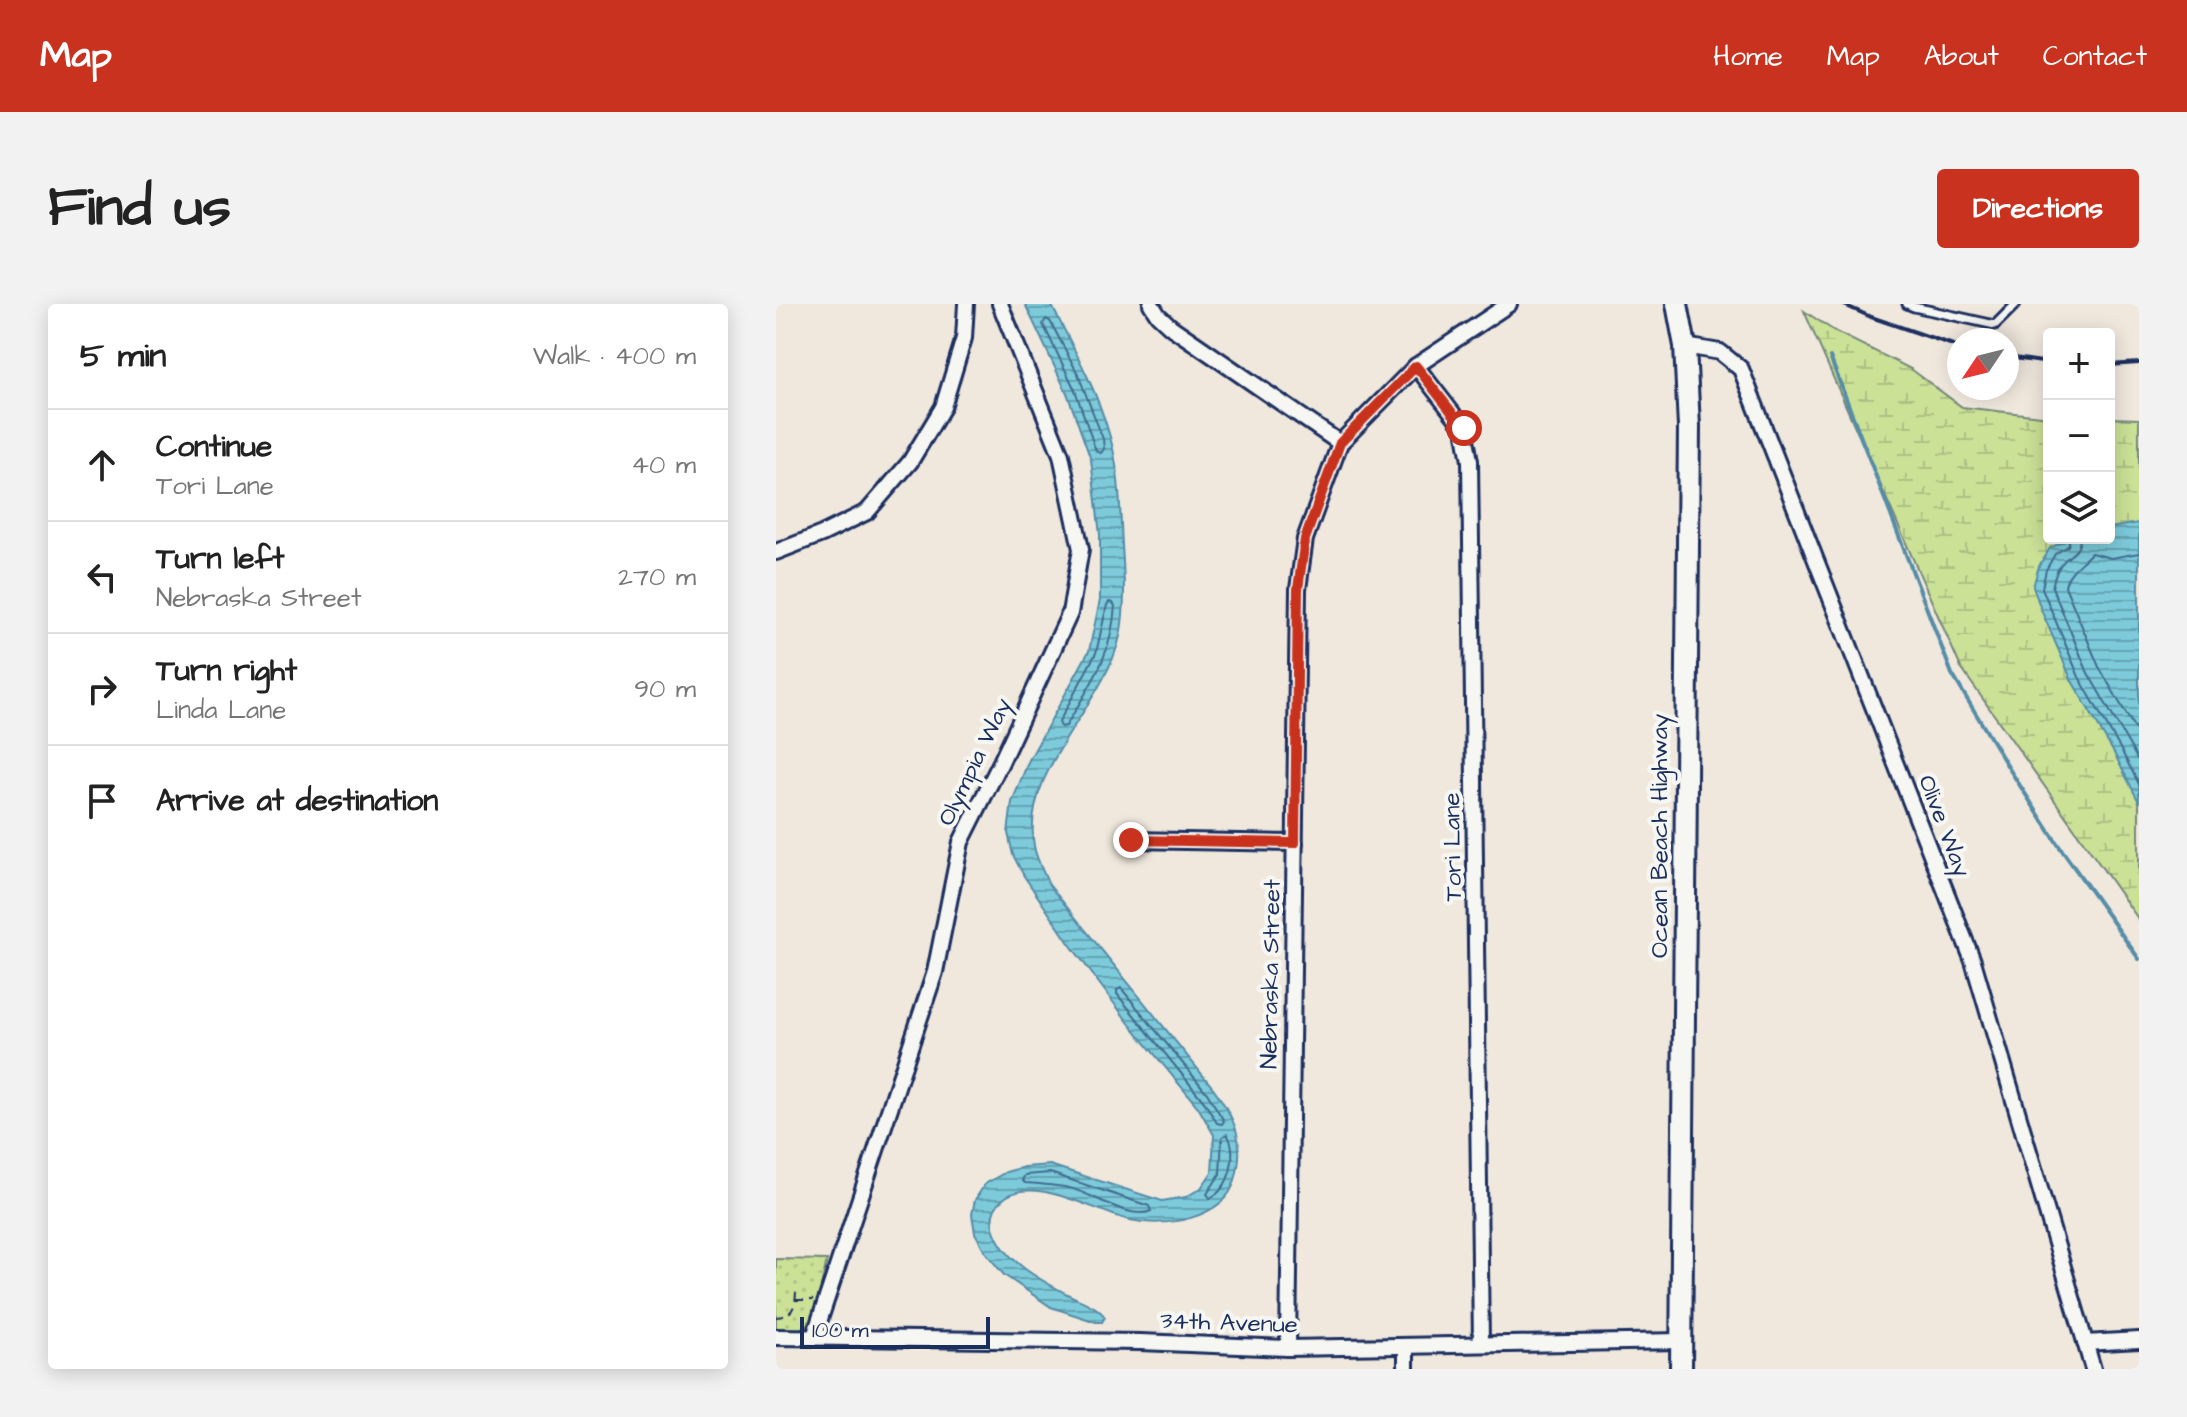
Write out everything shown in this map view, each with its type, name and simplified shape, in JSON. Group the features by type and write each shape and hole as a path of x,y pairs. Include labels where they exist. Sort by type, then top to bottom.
{"main road":[{"name":"Ocean Beach Highway","path":"1677,304 1685,346 1689,427 1681,1369"}],"street":[{"path":"776,552 867,512 910,462 943,407 964,338 966,304"},
{"name":"Olympia Way","path":"814,1337 935,972 961,842 1070,613 1081,549 1061,455 1000,304"},
{"path":"1151,304 1171,327 1340,443"},
{"name":"Nebraska Street","path":"1288,1348 1298,589 1305,539 1340,443 1416,366 1509,304"},
{"name":"Olive Way","path":"1685,346 1720,352 1741,369 1747,383 1973,961 2093,1369"},
{"name":"Tori Lane","path":"1416,366 1464,428 1470,461 1481,1344"},
{"path":"1131,840 1295,843"},
{"name":"34th Avenue","path":"776,1337 1140,1342 1288,1348 1681,1341"},
{"path":"2085,1343 2139,1340"},
{"path":"1406,1346 1406,1369"}],"lane":[{"path":"1907,304 1995,325 2016,304"}],"path":[{"path":"776,1317 791,1312 796,1300 796,1288"}],"green space":[{"path":"1804,311 1836,332 1911,369 1947,396 1947,400 1962,407 2043,416 2043,544 2115,544 2115,418 2139,419 2139,920 1961,668"},
{"path":"776,1259 827,1260 814,1319 800,1329 776,1331"}],"water":[{"path":"1025,304 1051,304 1084,369 1105,420 1118,477 1124,579 1120,636 1098,688 1051,764 1040,791 1033,818 1035,851 1049,885 1214,1089 1233,1121 1239,1142 1238,1166 1229,1193 1219,1204 1192,1218 1160,1223 1130,1220 1066,1197 1030,1190 1015,1193 997,1206 993,1227 1013,1259 1035,1276 1097,1309 1105,1317 1102,1322 1051,1307 1004,1275 975,1233 972,1214 975,1200 985,1184 1006,1172 1050,1165 1162,1201 1186,1197 1201,1188 1212,1172 1214,1135 1198,1107 1128,1022 1069,943 1013,855 1008,833 1012,802 1029,760 1089,651 1100,600 1100,535 1091,460 1067,393"},
{"path":"2139,523 2139,802 2072,681 2033,587 2039,566 2050,548 2058,544 2115,544 2115,527"}],"waterway":[{"path":"1830,357 1952,674 2059,846 2139,959"}],"railway":[{"path":"1842,304 1947,343"},
{"path":"2019,359 2043,362"},
{"path":"2115,365 2139,363"}],"route":[{"path":"1131,840 1295,843 1298,589 1305,539 1340,443 1416,366 1464,428"}]}
